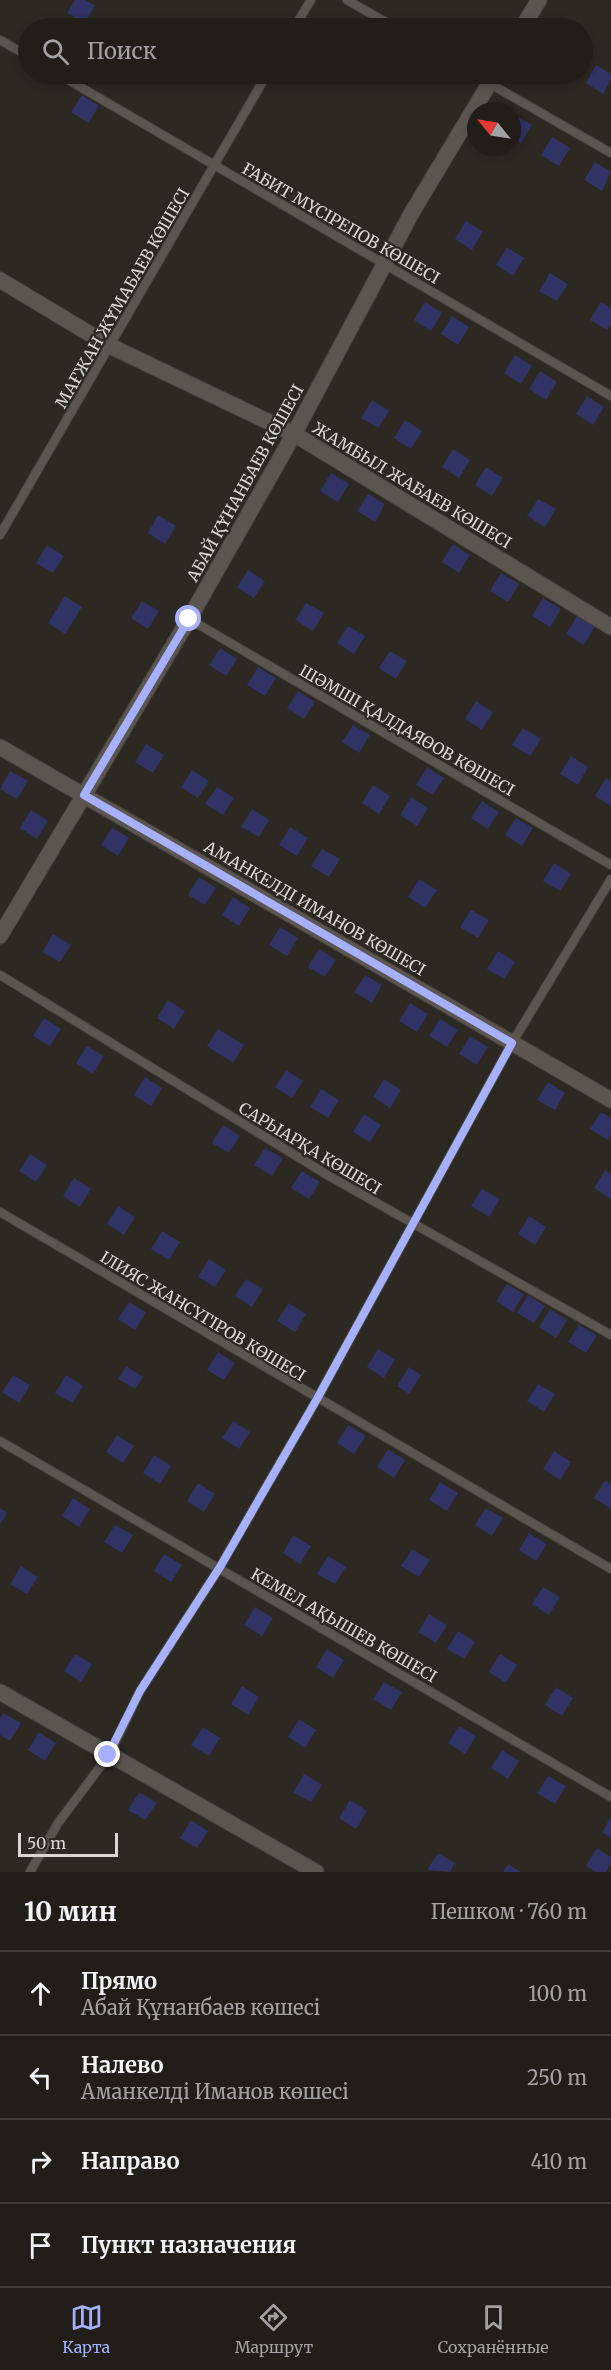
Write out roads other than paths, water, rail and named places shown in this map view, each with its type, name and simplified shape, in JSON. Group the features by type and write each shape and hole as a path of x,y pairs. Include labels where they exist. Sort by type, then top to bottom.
{"street":[{"path":"528,18 539,0"},
{"name":"АБАЙ ҚҰНАНБАЕВ КӨШЕСІ","path":"0,936 189,619 294,434 411,214 488,84"},
{"name":"ЖАМБЫЛ ЖАБАЕВ КӨШЕСІ","path":"0,280 110,346 294,434 611,627"},
{"name":"АМАНКЕЛДІ ИМАНОВ КӨШЕСІ","path":"0,747 611,1100"},
{"path":"0,1692 316,1872"}],"lane":[{"path":"300,18 311,0"},
{"path":"347,0 378,18"},
{"path":"0,40 18,50"},
{"name":"ҒАБИТ МҮСІРЕПОВ КӨШЕСІ","path":"75,84 611,396"},
{"name":"МАҒЖАН ЖҰМАБАЕВ КӨШЕСІ","path":"0,535 261,84"},
{"path":"502,84 611,153"},
{"name":"ШӘМШІ ҚАЛДАЯӨОВ КӨШЕСІ","path":"189,619 611,865"},
{"path":"30,1872 58,1823 108,1755 140,1691 220,1567 317,1399 512,1043 611,879"},
{"name":"САРЫАРҚА КӨШЕСІ","path":"0,975 329,1176 611,1335"},
{"name":"ІЛИЯС ЖАНСҮГІРОВ КӨШЕСІ","path":"0,1212 611,1569"},
{"name":"КЕМЕЛ АҚЫШЕВ КӨШЕСІ","path":"0,1441 220,1567 611,1797"}]}
